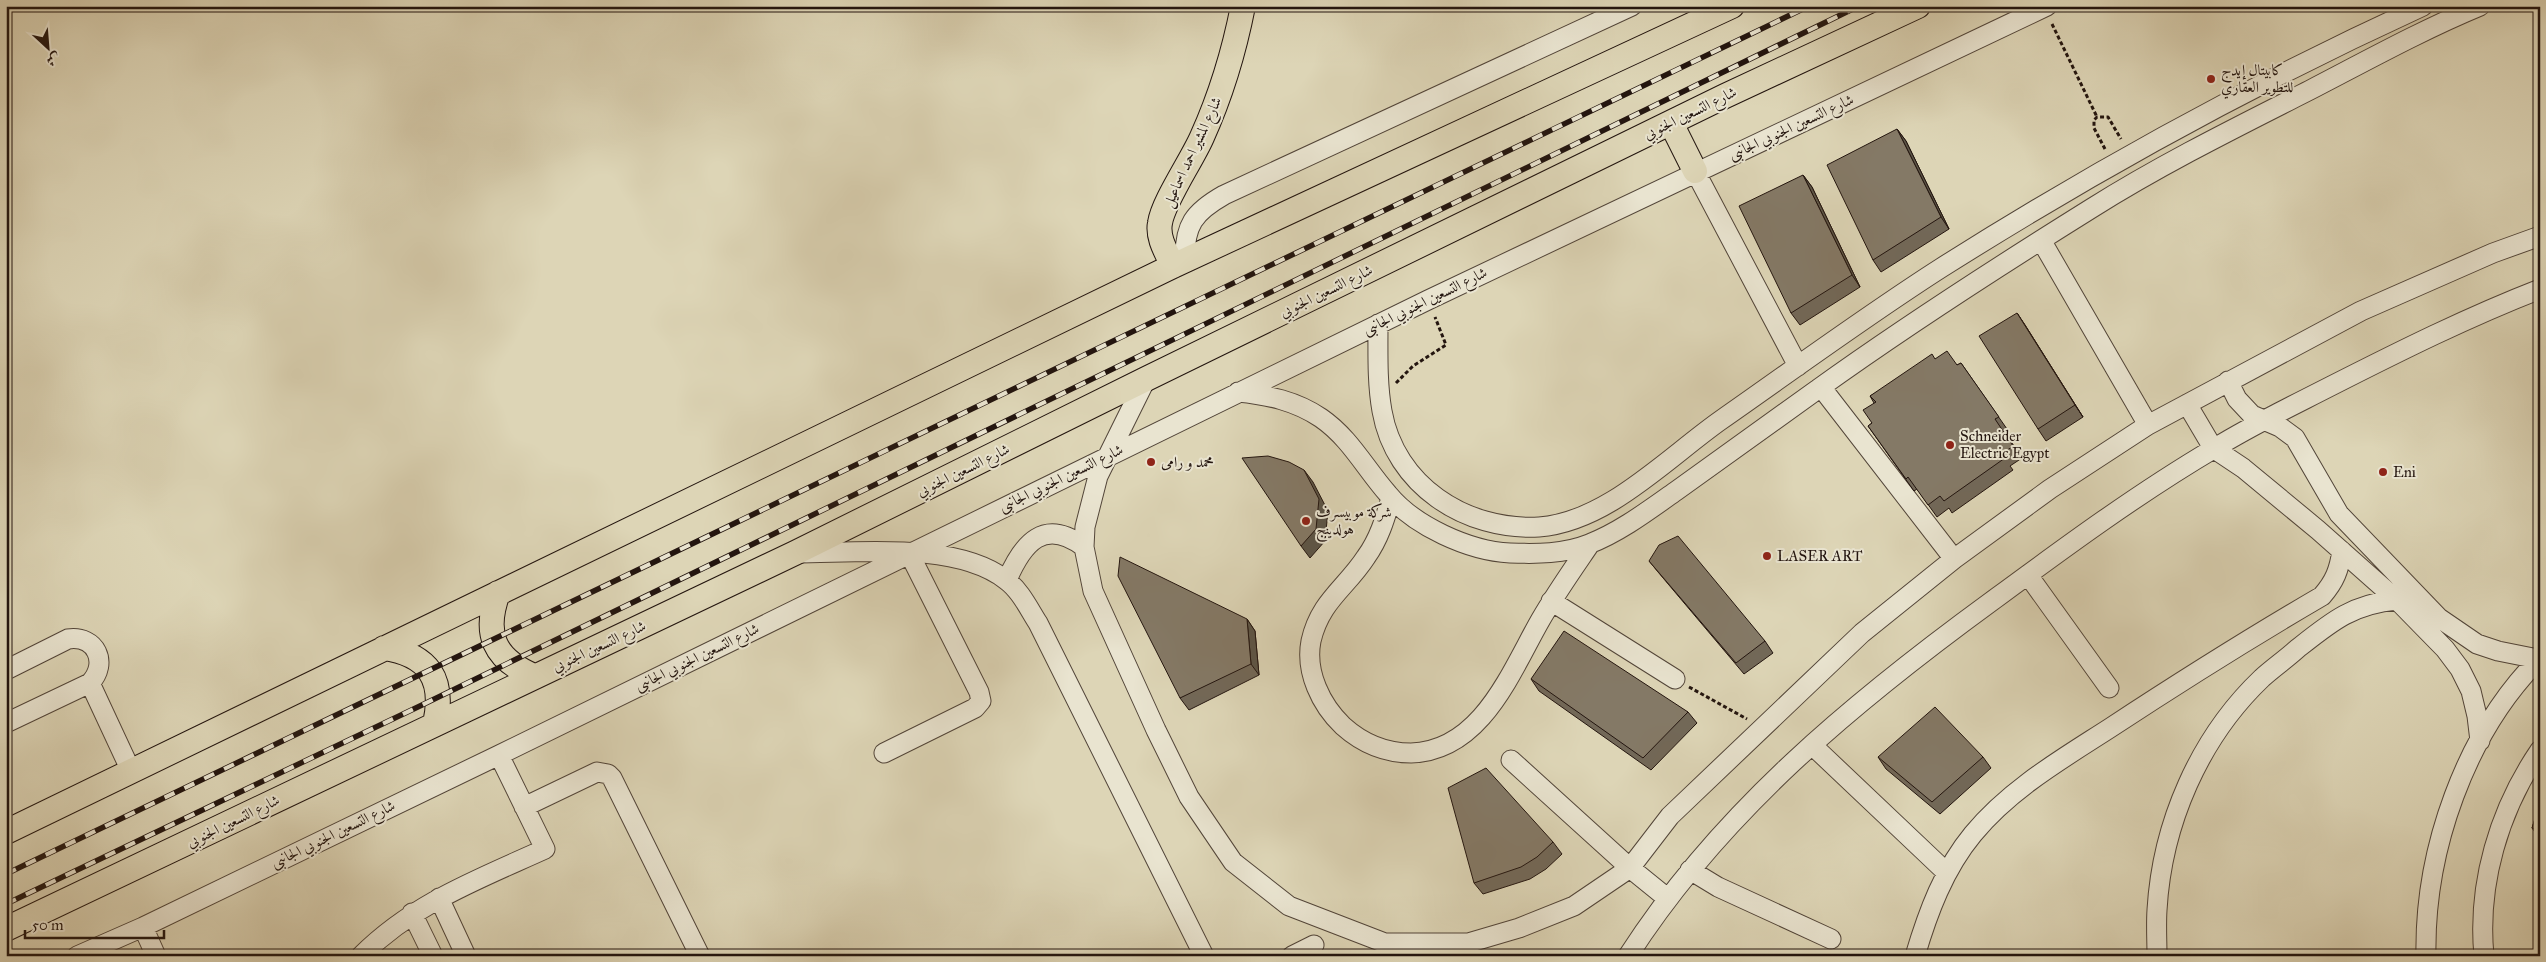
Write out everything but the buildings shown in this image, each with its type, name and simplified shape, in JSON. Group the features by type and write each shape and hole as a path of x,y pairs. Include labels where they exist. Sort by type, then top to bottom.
{"main road":[{"name":"شارع المشير احمد اسماعيل","path":"1179,264 1161,238 1161,218 1201,139 1222,89 1243,6"},
{"path":"6,832 1179,264 1732,6"},
{"name":"شارع التسعين الجنوبي","path":"6,929 534,676 795,554 1146,379 1670,122 1918,6"},
{"path":"1670,122 1695,172"},
{"path":"498,593 491,613 491,627 500,654 515,668 534,676"},
{"path":"384,648 405,652 424,664 436,682 440,703 435,724"}],"street":[{"path":"1179,264 1184,240 1192,220 1206,205 1632,6"},
{"path":"1378,324 1382,412 1392,445 1410,475 1435,498 1465,515 1499,524 1539,527 1577,519 1613,501 1715,424 1940,269 2130,155 2248,91 2423,6"},
{"path":"1238,392 1267,395 1294,403 1319,416 1341,434 1390,498 1421,521 1448,537 1476,548 1505,553 1564,552 1590,544 1650,509 1735,450 1821,386 2095,206 2148,174 2258,116 2480,6"},
{"name":"شارع التسعين الجنوبي الجانبى","path":"77,956 143,927 499,755 1378,324 2046,7"},
{"path":"1695,172 1798,366"},
{"path":"2082,183 2095,206"},
{"path":"1146,379 1106,457 1089,507 1084,547 1093,591 1156,730 1189,797 1233,862 1289,906 1385,943 1462,949 1574,906 1630,868 1670,816 1862,633 1954,559 2050,489 2148,425 2360,311 2493,253 2540,236"},
{"path":"2041,240 2148,425"},
{"path":"1628,956 1667,898 1712,843 1760,792 1812,745 1917,657 2086,532 2213,448 2262,421 2449,326 2540,289"},
{"path":"2228,381 2243,407 2262,421 2280,427 2295,438 2339,514 2439,618 2477,644 2498,651 2539,658 2494,714 2480,741 2442,829 2428,889 2426,956"},
{"path":"1821,386 1954,559"},
{"path":"2187,404 2213,448 2243,468 2342,551 2397,600 2445,649 2460,669 2475,708 2480,741"},
{"path":"1715,424 1735,450"},
{"path":"1390,498 1374,546 1357,569 1326,604 1311,642 1310,659 1312,673 1322,699 1339,722 1362,740 1389,751 1417,753 1442,747 1463,736 1484,716 1551,602 1590,544"},
{"path":"1007,580 1023,548 1037,538 1054,534 1071,538 1084,547"},
{"path":"1915,956 1946,872 1973,834 2000,805 2056,763 2223,654 2322,596 2333,583 2338,572 2342,551"},
{"path":"795,554 909,553 962,559 986,568 1007,580 1038,623 1204,956"},
{"path":"884,753 975,708 981,702 979,692 909,553"},
{"path":"2028,575 2109,688"},
{"path":"2157,956 2156,910 2163,859 2177,808 2199,761 2224,722 2262,678 2337,620 2361,606 2397,600"},
{"path":"1551,602 1675,679"},
{"path":"6,670 68,639 82,639 94,647 100,661 96,677 90,682 6,723"},
{"path":"90,682 131,770"},
{"path":"1812,745 1946,872"},
{"path":"2484,956 2481,926 2488,866 2508,808 2527,768 2540,750"},
{"path":"361,956 382,934 412,913 439,898 545,849 499,755"},
{"path":"1511,760 1630,868 1667,898"},
{"path":"524,807 597,772 608,774 612,778 700,956"},
{"path":"1690,870 1718,887 1831,939"},
{"path":"439,898 466,956"},
{"path":"412,913 433,956"},
{"path":"143,927 156,956"},
{"path":"1292,956 1314,945"}],"path":[{"path":"2046,7 2097,117"},
{"path":"2097,117 2108,117 2130,155"},
{"path":"2097,117 2094,120 2094,128 2113,165"},
{"path":"1382,412 1392,387 1413,366 1446,346 1428,300"},
{"path":"1675,679 1763,728"}],"railway":[{"path":"6,874 1809,6"},
{"path":"6,904 422,705 1859,6"}],"place":[{"name":"كابيتال إيدج للتطوير العقاري","path":"2211,79"},
{"name":"Schneider Electric Egypt","path":"1950,445"},
{"name":"محمد و رامى","path":"1151,462"},
{"name":"Eni","path":"2383,472"},
{"name":"شركة موبيسرف هولدينج","path":"1306,521"},
{"name":"LASER ART","path":"1767,556"}]}
